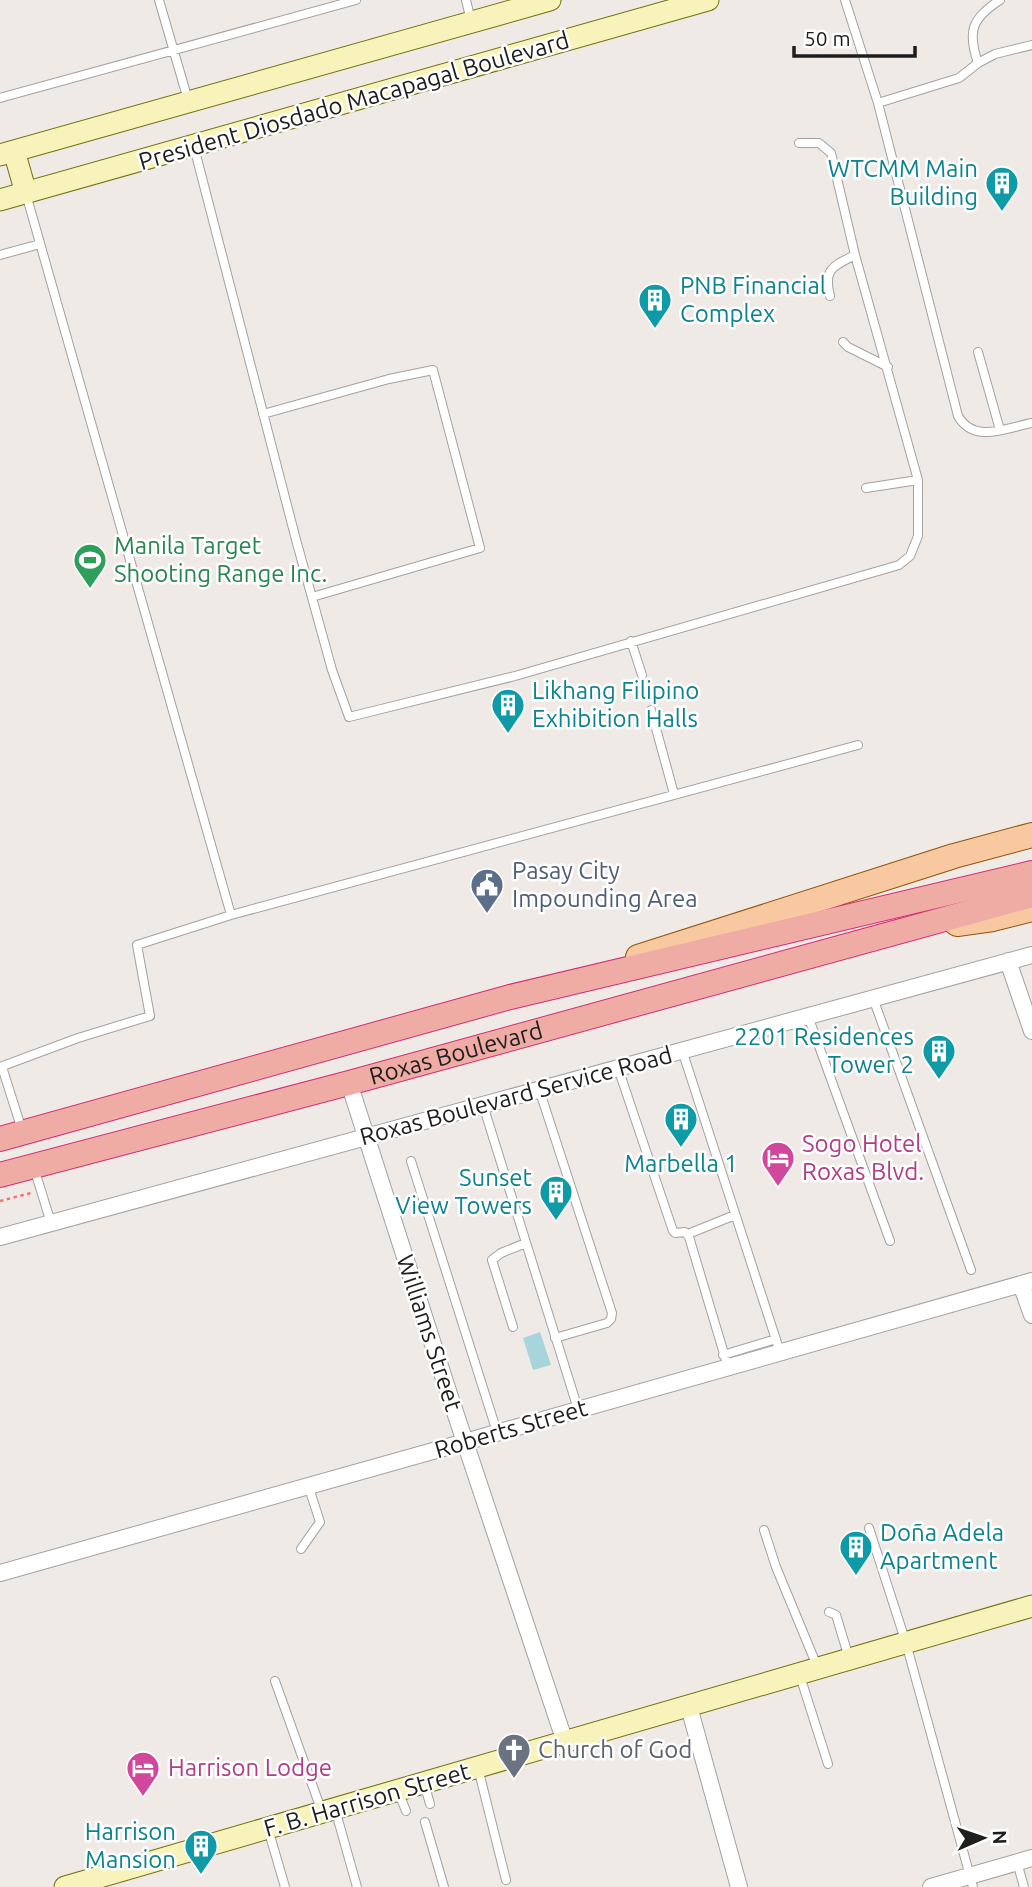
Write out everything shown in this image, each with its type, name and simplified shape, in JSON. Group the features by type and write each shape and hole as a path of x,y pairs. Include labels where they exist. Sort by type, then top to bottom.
{"highway":[{"name":"Roxas Boulevard","path":"12,1136 510,997 1032,873"},
{"name":"Roxas Boulevard","path":"0,1175 349,1083 1032,895"}],"main road":[{"name":"President Diosdado Macapagal Boulevard","path":"7,153 550,0"},
{"name":"President Diosdado Macapagal Boulevard","path":"0,200 708,0"},
{"path":"7,153 26,193"},
{"name":"Roxas Boulevard","path":"510,997 954,856 1032,835"},
{"name":"Roxas Boulevard","path":"912,929 993,919 1032,909"},
{"name":"F. B. Harrison Street","path":"65,1887 849,1659 1031,1610"}],"street":[{"name":"Roxas Boulevard Service Road","path":"0,1237 1032,955"},
{"path":"1008,961 1032,1031"},
{"name":"Williams Street","path":"349,1083 464,1441 565,1742"},
{"name":"Roberts Street","path":"0,1573 309,1488 578,1409 778,1346 1027,1283 1032,1315"},
{"path":"689,1707 740,1887"},
{"path":"931,1887 971,1882 1024,1860"}],"lane":[{"path":"159,0 188,100"},
{"path":"0,98 356,0"},
{"path":"466,0 471,22"},
{"path":"845,0 878,103 958,416 962,423 976,433 1032,423"},
{"path":"978,63 972,46 975,23 984,11 1000,0"},
{"path":"878,103 959,78 995,54 1032,45"},
{"path":"194,147 312,597 332,670 349,717 515,676 899,565 910,556 918,536 918,480 855,255 831,153 819,143 799,143"},
{"path":"26,193 231,915"},
{"path":"0,255 40,244"},
{"path":"830,296 827,283 834,265 855,255"},
{"path":"843,342 888,367"},
{"path":"978,352 1000,430"},
{"path":"263,414 389,379 433,370 480,548 312,597"},
{"path":"866,488 918,480"},
{"path":"631,641 642,676"},
{"path":"651,710 674,794"},
{"path":"12,1136 1,1067 78,1038 150,1016 137,945 231,915 858,745"},
{"path":"873,998 971,1270"},
{"path":"808,1016 890,1241"},
{"path":"682,1050 778,1346"},
{"path":"618,1068 673,1231 688,1234 735,1215"},
{"path":"539,1089 612,1314 607,1323 555,1338"},
{"path":"483,1105 578,1409"},
{"path":"411,1161 497,1432"},
{"path":"34,1166 51,1223"},
{"path":"688,1234 725,1361"},
{"path":"513,1327 492,1260 501,1253 526,1243"},
{"path":"301,1549 320,1522 309,1488"},
{"path":"869,1528 906,1643 971,1882"},
{"path":"764,1530 776,1567 805,1621 808,1672 828,1763"},
{"path":"829,1612 836,1615 849,1659"},
{"path":"275,1681 329,1810 357,1887"},
{"path":"478,1768 506,1880"},
{"path":"424,1783 430,1804"},
{"path":"398,1791 406,1811"},
{"path":"425,1822 444,1887"},
{"path":"268,1828 285,1887"},
{"path":"1024,1860 1024,1887"}],"path":[{"path":"0,1201 41,1190"}],"water":[{"path":"540,1332 551,1365 533,1370 523,1338"}],"place":[{"name":"WTCMM Main Building","path":"1002,213"},
{"name":"PNB Financial Complex","path":"655,330"},
{"name":"Manila Target Shooting Range Inc.","path":"90,590"},
{"name":"Likhang Filipino Exhibition Halls","path":"508,735"},
{"name":"Pasay City Impounding Area","path":"487,915"},
{"name":"2201 Residences Tower 2","path":"939,1081"},
{"name":"Marbella 1","path":"681,1149"},
{"name":"Sogo Hotel Roxas Blvd.","path":"778,1188"},
{"name":"Sunset View Towers","path":"556,1222"},
{"name":"Doña Adela Apartment","path":"856,1577"},
{"name":"Church of God","path":"514,1780"},
{"name":"Harrison Lodge","path":"143,1798"},
{"name":"Harrison Mansion","path":"201,1876"}]}
